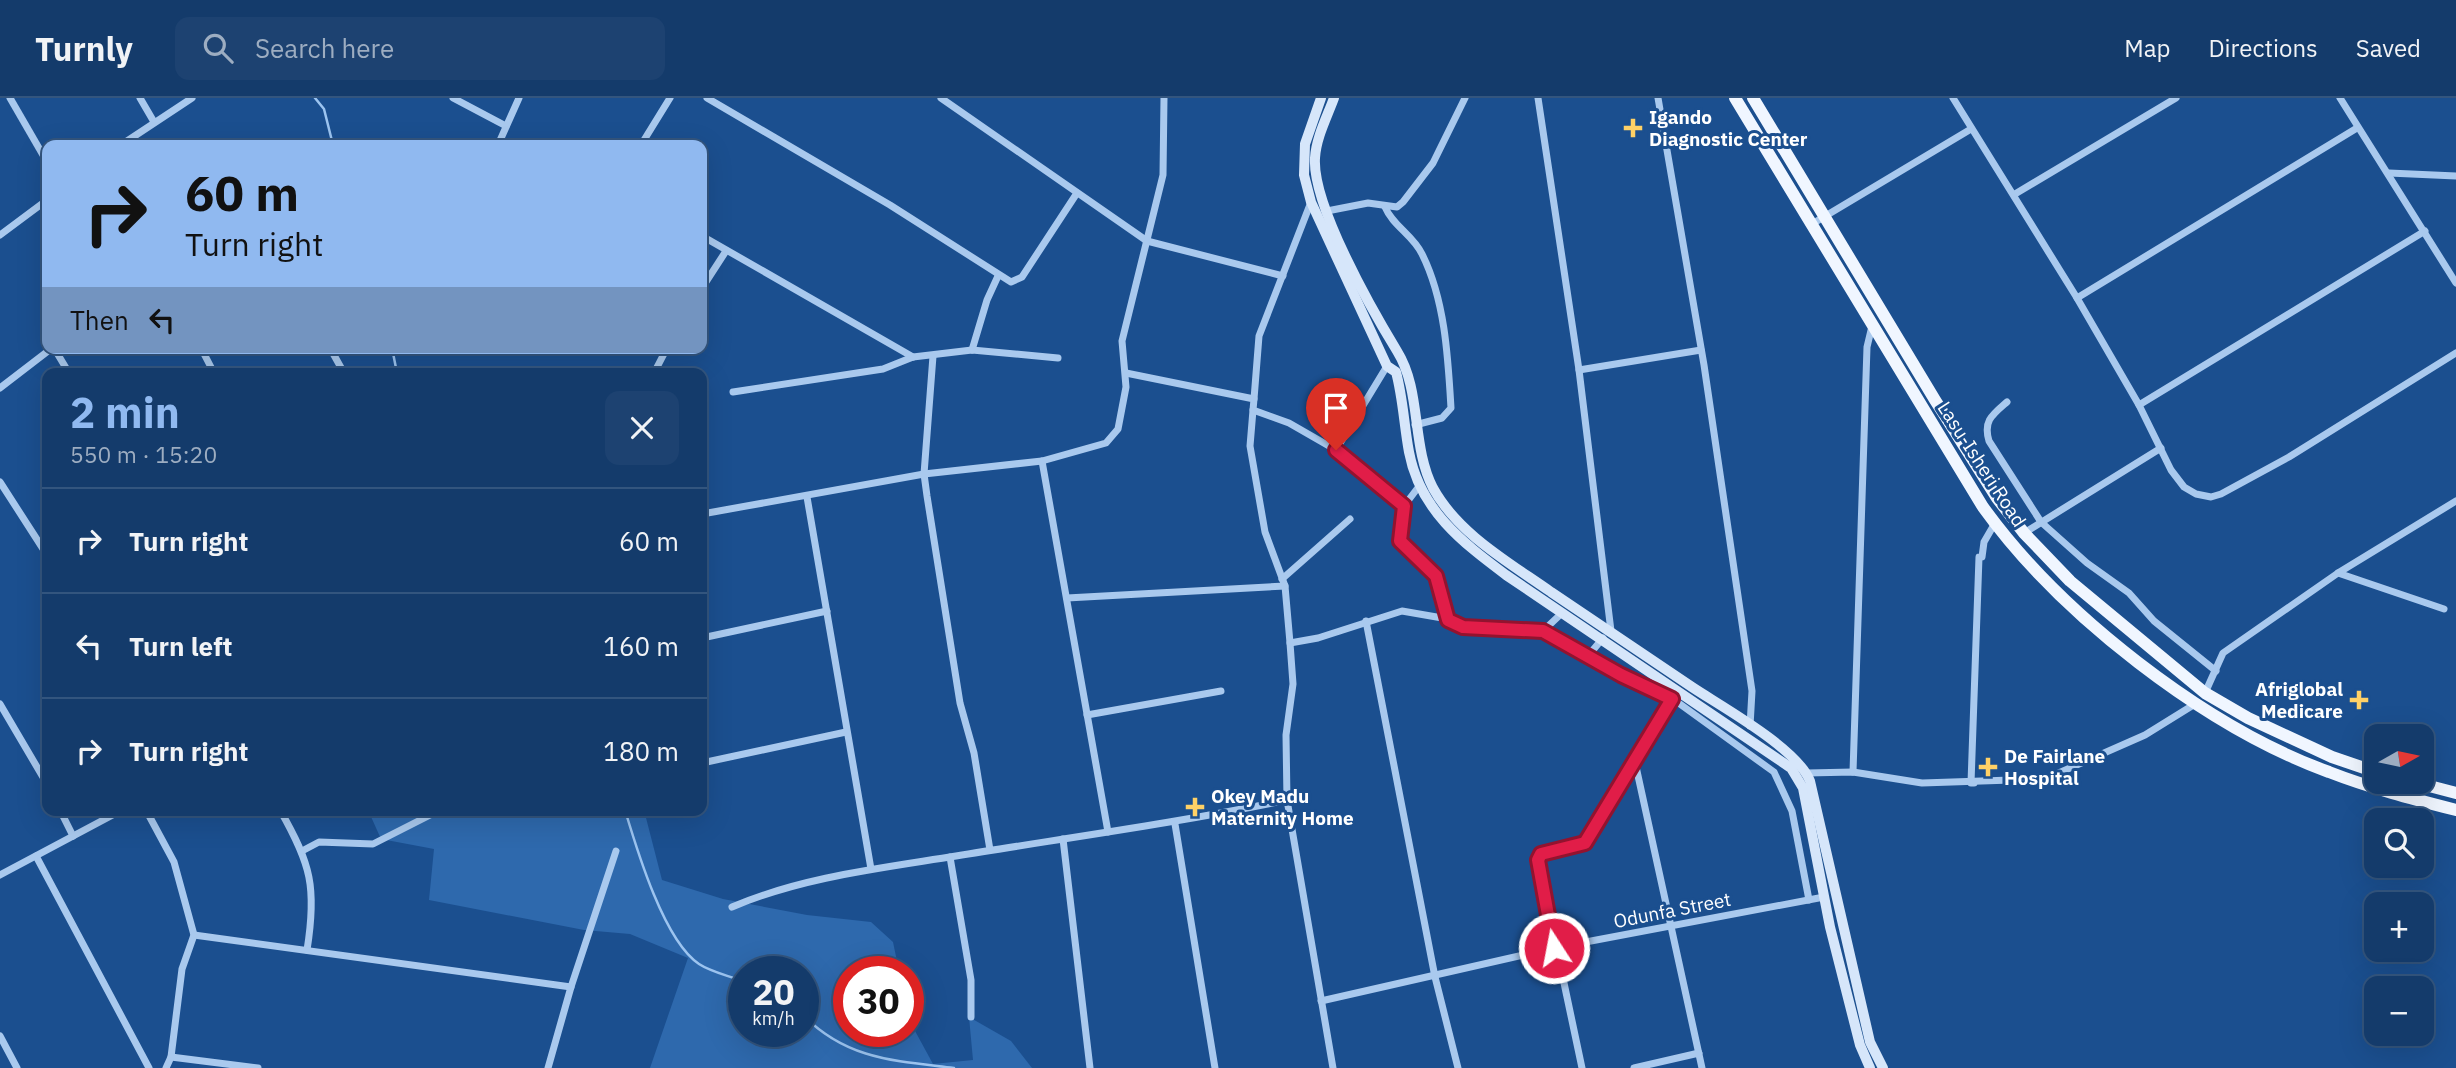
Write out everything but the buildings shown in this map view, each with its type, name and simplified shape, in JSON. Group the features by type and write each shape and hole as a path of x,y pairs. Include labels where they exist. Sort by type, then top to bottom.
{"main road":[{"path":"1321,98 1303,159 1311,202 1387,366 1396,372 1409,454 1420,485 1440,520 1461,541 1562,613 1607,635 1675,695 1757,742 1791,768 1803,788 1824,897 1860,1045 1870,1068"},
{"path":"1334,98 1315,160 1315,174 1369,306 1404,364 1428,476 1450,514 1508,562 1607,635 1790,754 1807,773 1870,1042 1882,1068"},
{"name":"Lasu-Isheri Road","path":"1735,98 1995,523 2062,599 2194,704 2239,730 2327,772 2456,810"},
{"name":"Lasu-Isheri Road","path":"1753,98 1963,443 2024,533 2079,589 2205,693 2284,735 2364,768"},
{"path":"2434,787 2456,793"}],"street":[{"path":"10,98 42,153"},
{"path":"140,98 154,122"},
{"path":"128,140 192,98"},
{"path":"453,98 506,125"},
{"path":"500,140 519,98"},
{"path":"644,140 670,98"},
{"path":"708,98 890,205 1011,282 1022,277 1077,192"},
{"path":"941,98 1147,241 1283,276"},
{"path":"707,513 925,474 1042,461 1100,447 1114,436 1118,429 1126,373 1122,341 1163,175 1164,98"},
{"path":"1328,211 1368,203 1397,207 1433,163 1465,98"},
{"path":"1538,98 1579,370 1607,635 1588,656"},
{"path":"1658,98 1702,350 1752,691 1750,726"},
{"path":"1953,98 2015,194 2077,298 2139,405 2171,470 2184,487 2196,494 2216,496 2288,457 2456,353"},
{"path":"2015,194 2176,98"},
{"path":"2340,98 2456,283"},
{"path":"2077,298 2357,128"},
{"path":"1812,224 1971,129"},
{"path":"2389,173 2456,176"},
{"path":"1311,202 1259,336 1250,446 1265,532 1284,582 1293,684 1286,736 1287,800 1333,1068"},
{"path":"0,235 42,204"},
{"path":"1385,207 1421,252 1434,288 1447,348 1451,408 1443,418 1415,425"},
{"path":"2139,405 2425,231"},
{"path":"707,239 913,357"},
{"path":"707,280 726,251"},
{"path":"972,350 987,300 998,276"},
{"path":"1853,772 1867,347 1872,325"},
{"path":"733,392 883,369 913,357 972,350 1058,358"},
{"path":"1579,370 1702,350"},
{"path":"0,388 45,354"},
{"path":"933,356 925,474 960,703 974,753 990,850"},
{"path":"1336,450 1387,366"},
{"path":"1126,373 1254,399"},
{"path":"2007,402 1988,419 1985,428 1989,441 2041,522 2087,563 2129,593 2154,621 2216,671"},
{"path":"1253,410 1289,423 1336,450 1404,506"},
{"path":"2024,533 2161,448"},
{"path":"1042,461 1108,832"},
{"path":"0,482 42,547"},
{"path":"1420,485 1404,506 1400,541 1436,576 1448,620"},
{"path":"807,497 871,869"},
{"path":"2205,693 2223,653 2338,573 2456,501"},
{"path":"1067,598 1284,582 1350,519"},
{"path":"1974,783 1971,783 1979,557 1982,557 1984,542 1995,523"},
{"path":"2338,573 2444,609"},
{"path":"707,637 827,611"},
{"path":"1290,643 1318,638 1366,621 1409,611 1448,620 1463,627 1543,631 1588,656 1675,695 1746,754 1774,772 1792,811 1809,900"},
{"path":"1543,631 1562,613"},
{"path":"1366,621 1435,976 1458,1068"},
{"path":"1087,715 1221,691"},
{"path":"1582,1068 1554,948 1538,860 1541,854 1585,843 1675,695"},
{"path":"0,704 42,775"},
{"path":"1807,773 1853,772 1922,783 2045,779 2145,735 2194,704"},
{"path":"707,762 846,732"},
{"path":"1746,754 1757,742"},
{"path":"1634,761 1702,1068"},
{"path":"732,907 751,898 871,869 1175,824 1287,800"},
{"path":"63,816 73,836"},
{"path":"0,875 111,816"},
{"path":"149,816 174,862 194,935 182,969 172,1057 166,1068"},
{"path":"283,816 307,863 313,910 306,950"},
{"path":"302,851 319,842 373,844 428,816"},
{"path":"1175,824 1215,1068"},
{"path":"1063,839 1090,1068"},
{"path":"548,1068 571,987 617,851"},
{"path":"36,856 149,1068"},
{"path":"950,857 971,980 971,1017"},
{"name":"Odunfa Street","path":"1321,1001 1554,948 1824,897"},
{"path":"194,935 571,987"},
{"path":"0,1036 17,1068"},
{"path":"1634,1068 1699,1053"},
{"path":"172,1057 258,1068"}],"shaded area":[{"path":"371,816 646,816 662,880 723,899 807,915 871,922 893,942 896,956 833,956 833,1047 924,1047 933,1064 973,1060 969,1017 1011,1041 1032,1068 650,1068 688,958 630,934 584,930 429,900 434,849 381,839"}],"waterway":[{"path":"315,98 324,109 332,140"},
{"path":"393,354 396,368"},
{"path":"627,816 653,893 674,936 699,964 728,976"},
{"path":"819,1029 855,1050 873,1056 954,1068"}],"place":[{"name":"Igando Diagnostic Center","path":"1633,128"},
{"name":"Afriglobal Medicare","path":"2359,700"},
{"name":"De Fairlane Hospital","path":"1988,767"},
{"name":"Okey Madu Maternity Home","path":"1195,807"}],"route":[{"path":"1336,450 1348,463 1404,506 1400,541 1436,576 1448,620 1463,627 1543,631 1621,675 1672,699 1585,843 1541,854 1538,860 1554,948"}]}
